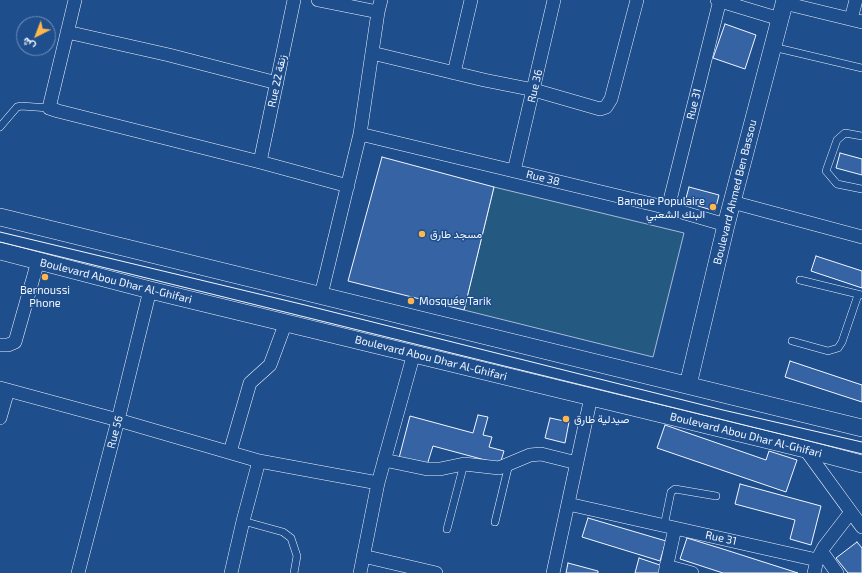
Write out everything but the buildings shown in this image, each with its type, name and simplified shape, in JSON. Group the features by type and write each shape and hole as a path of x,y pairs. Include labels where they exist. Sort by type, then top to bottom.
{"street":[{"path":"75,0 49,108 348,186"},
{"name":"Rue 22 زنقة","path":"260,162 294,0"},
{"path":"318,0 380,6 360,134 321,295"},
{"path":"454,73 471,0"},
{"name":"Rue 36","path":"514,171 554,0"},
{"path":"372,53 454,73 534,90 600,109 606,107 611,99 637,0"},
{"path":"719,0 783,7 856,20 856,0"},
{"name":"Rue 31","path":"668,208 719,0"},
{"name":"Boulevard Ahmed Ben Bassou","path":"688,385 726,225 783,7"},
{"path":"67,32 170,54 277,83"},
{"name":"Rue 38","path":"360,134 668,208 726,225"},
{"path":"732,202 862,237"},
{"path":"0,217 862,428"},
{"name":"Boulevard Abou Dhar Al-Ghifari","path":"0,251 150,290 862,464"},
{"path":"0,345 8,346 15,342 38,261"},
{"name":"Rue 56","path":"78,573 150,290"},
{"path":"230,452 250,383 270,365 285,323"},
{"path":"360,573 378,482 414,354"},
{"path":"0,418 4,389 259,461 378,482"},
{"path":"553,573 591,397"},
{"path":"805,449 862,527"},
{"path":"384,460 427,469 440,469 464,464 499,468 530,455 541,454 577,463"},
{"path":"232,573 243,521 259,461"},
{"name":"Rue 31","path":"568,504 670,527 820,556"},
{"path":"814,573 820,556 851,512"},
{"path":"670,527 665,570 692,573"},
{"path":"364,556 436,573"},
{"path":"820,556 837,573"}],"lane":[{"path":"772,47 862,68"},
{"path":"0,127 17,107 49,108"},
{"path":"862,136 845,133 837,140 826,171 837,184 862,189"},
{"path":"792,341 828,351 838,348 842,342 860,295 800,280"},
{"path":"447,529 464,464"},
{"path":"495,522 509,464"},
{"path":"670,527 671,492 675,489 716,496"},
{"path":"243,521 282,532 291,538 297,556 294,573"}],"shaded area":[{"path":"494,187 684,233 653,357 464,310"}],"tram line":[{"path":"0,232 305,305 723,410 862,442"},
{"path":"0,242 862,454"}],"place":[{"name":"Banque Populaire البنك الشعبي","path":"713,207"},
{"name":"مسجد طارق","path":"422,234"},
{"name":"Bernoussi Phone","path":"45,277"},
{"name":"Mosquée Tarik","path":"411,301"},
{"name":"صيدلية طارق","path":"566,419"}]}
